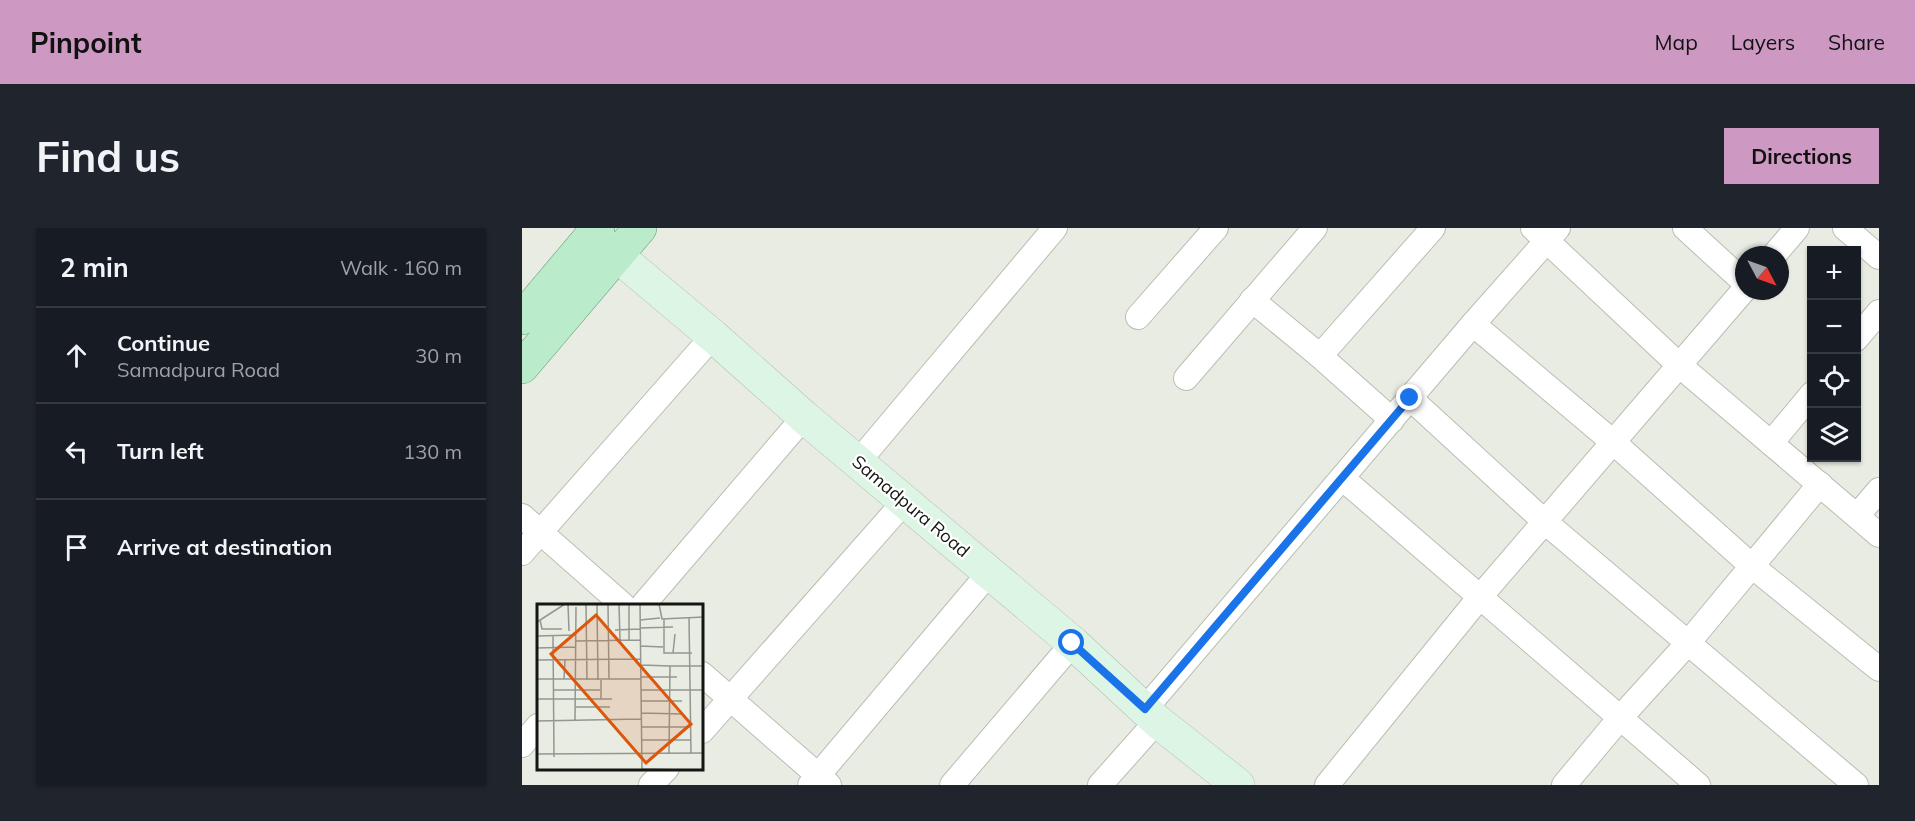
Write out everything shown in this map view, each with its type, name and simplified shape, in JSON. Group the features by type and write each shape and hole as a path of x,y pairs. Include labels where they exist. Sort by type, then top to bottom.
{"main road":[{"path":"522,318 598,236 640,228"},
{"path":"522,367 598,236"}],"street":[{"path":"858,462 1055,228"},
{"path":"1138,317 1216,228"},
{"path":"1186,378 1315,228"},
{"path":"1320,356 1433,228"},
{"path":"1685,228 1735,274"},
{"path":"1782,246 1797,228"},
{"path":"1845,228 1879,256"},
{"path":"1100,785 1151,715 1342,478 1473,324 1546,232 1679,365 1879,535"},
{"name":"Samadpura Road","path":"598,236 804,417 1072,643 1151,715 1238,785"},
{"path":"1251,300 1320,356 1392,420"},
{"path":"1327,785 1479,598 1735,300"},
{"path":"1861,334 1879,312"},
{"path":"1473,324 1613,442 1753,567 1879,669"},
{"path":"522,553 713,336"},
{"path":"1410,398 1545,522 1856,785"},
{"path":"1771,443 1807,400"},
{"path":"644,604 804,417"},
{"path":"1342,478 1698,785"},
{"path":"1564,785 1753,567 1820,484"},
{"path":"1857,516 1879,490"},
{"path":"704,729 732,700 905,501"},
{"path":"522,516 622,604"},
{"path":"704,676 819,782 989,573"},
{"path":"952,785 1072,643"},
{"path":"522,745 537,727"},
{"path":"651,785 665,770"}],"route":[{"path":"1072,643 1145,709 1410,398"}]}
